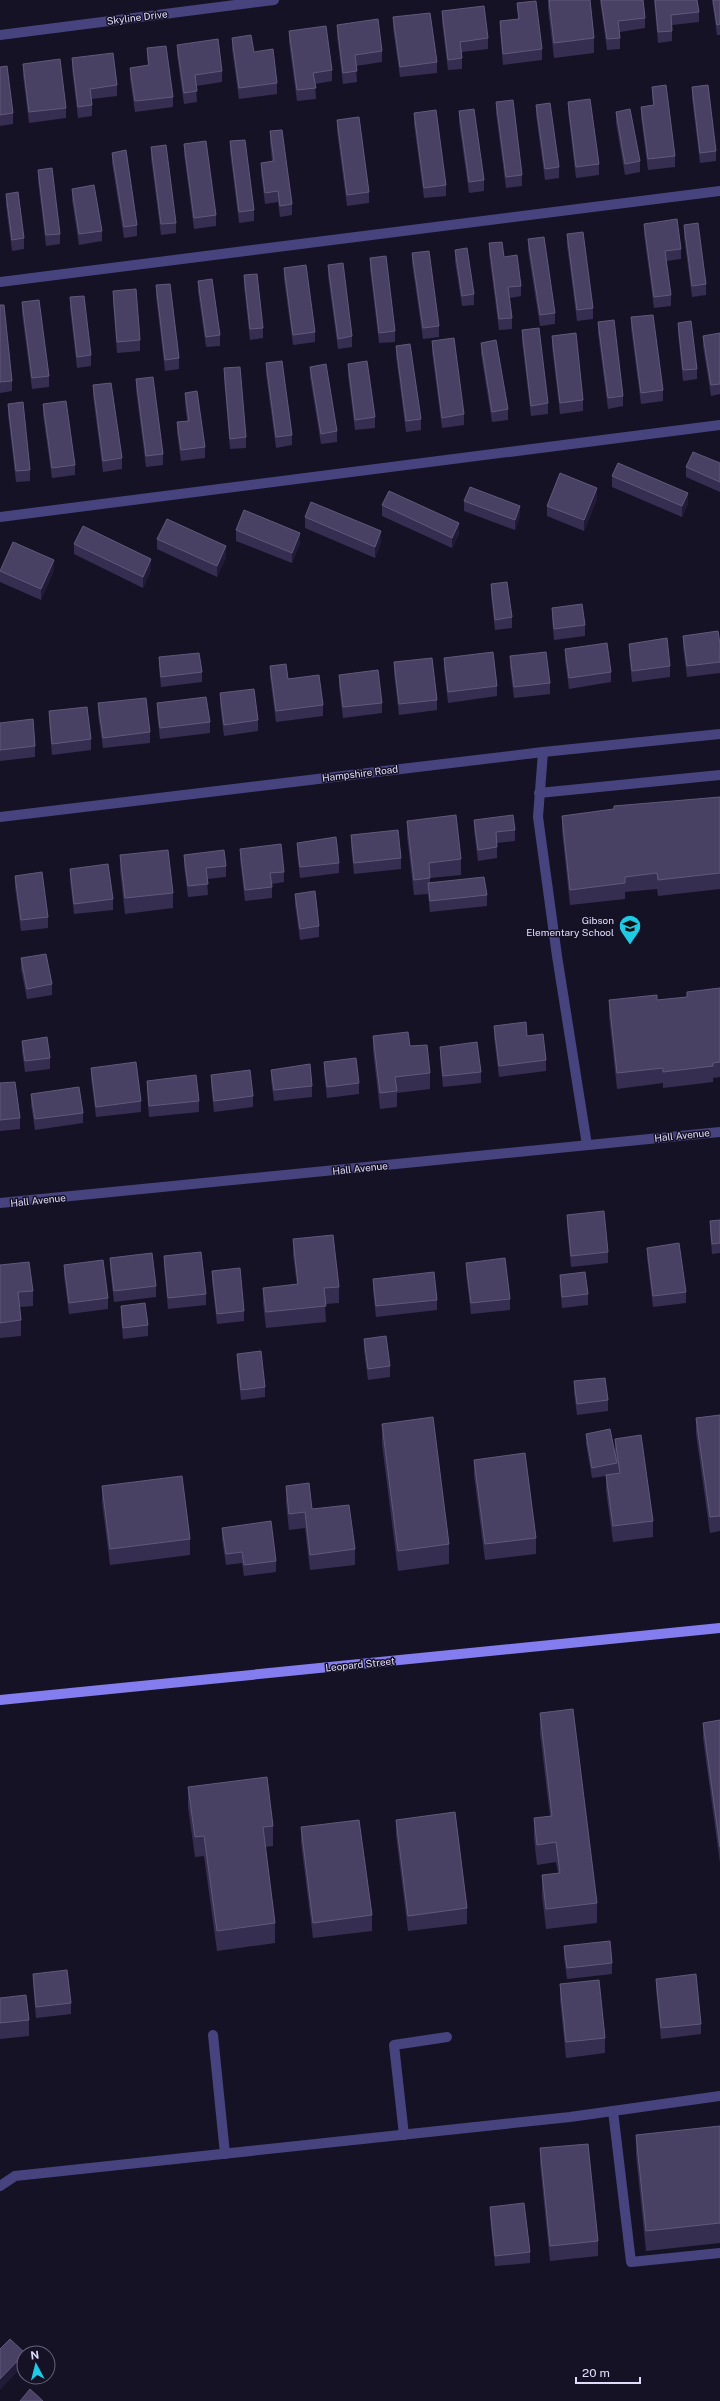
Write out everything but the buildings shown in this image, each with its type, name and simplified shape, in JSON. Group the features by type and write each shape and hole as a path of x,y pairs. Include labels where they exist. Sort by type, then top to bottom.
{"main road":[{"name":"Leopard Street","path":"0,1700 720,1628"}],"street":[{"name":"Skyline Drive","path":"0,35 274,0"},
{"path":"0,282 720,191"},
{"path":"0,517 720,425"},
{"name":"Hampshire Road","path":"0,817 543,752 720,734"},
{"path":"543,752 538,817 587,1145"},
{"path":"539,793 720,775"},
{"name":"Hall Avenue","path":"0,1203 720,1132"},
{"path":"213,2035 225,2154"},
{"path":"404,2134 394,2045 447,2037"},
{"path":"0,2186 14,2176 613,2111 720,2096"},
{"path":"613,2111 631,2262 720,2253"}],"place":[{"name":"Gibson Elementary School","path":"630,946"}]}
